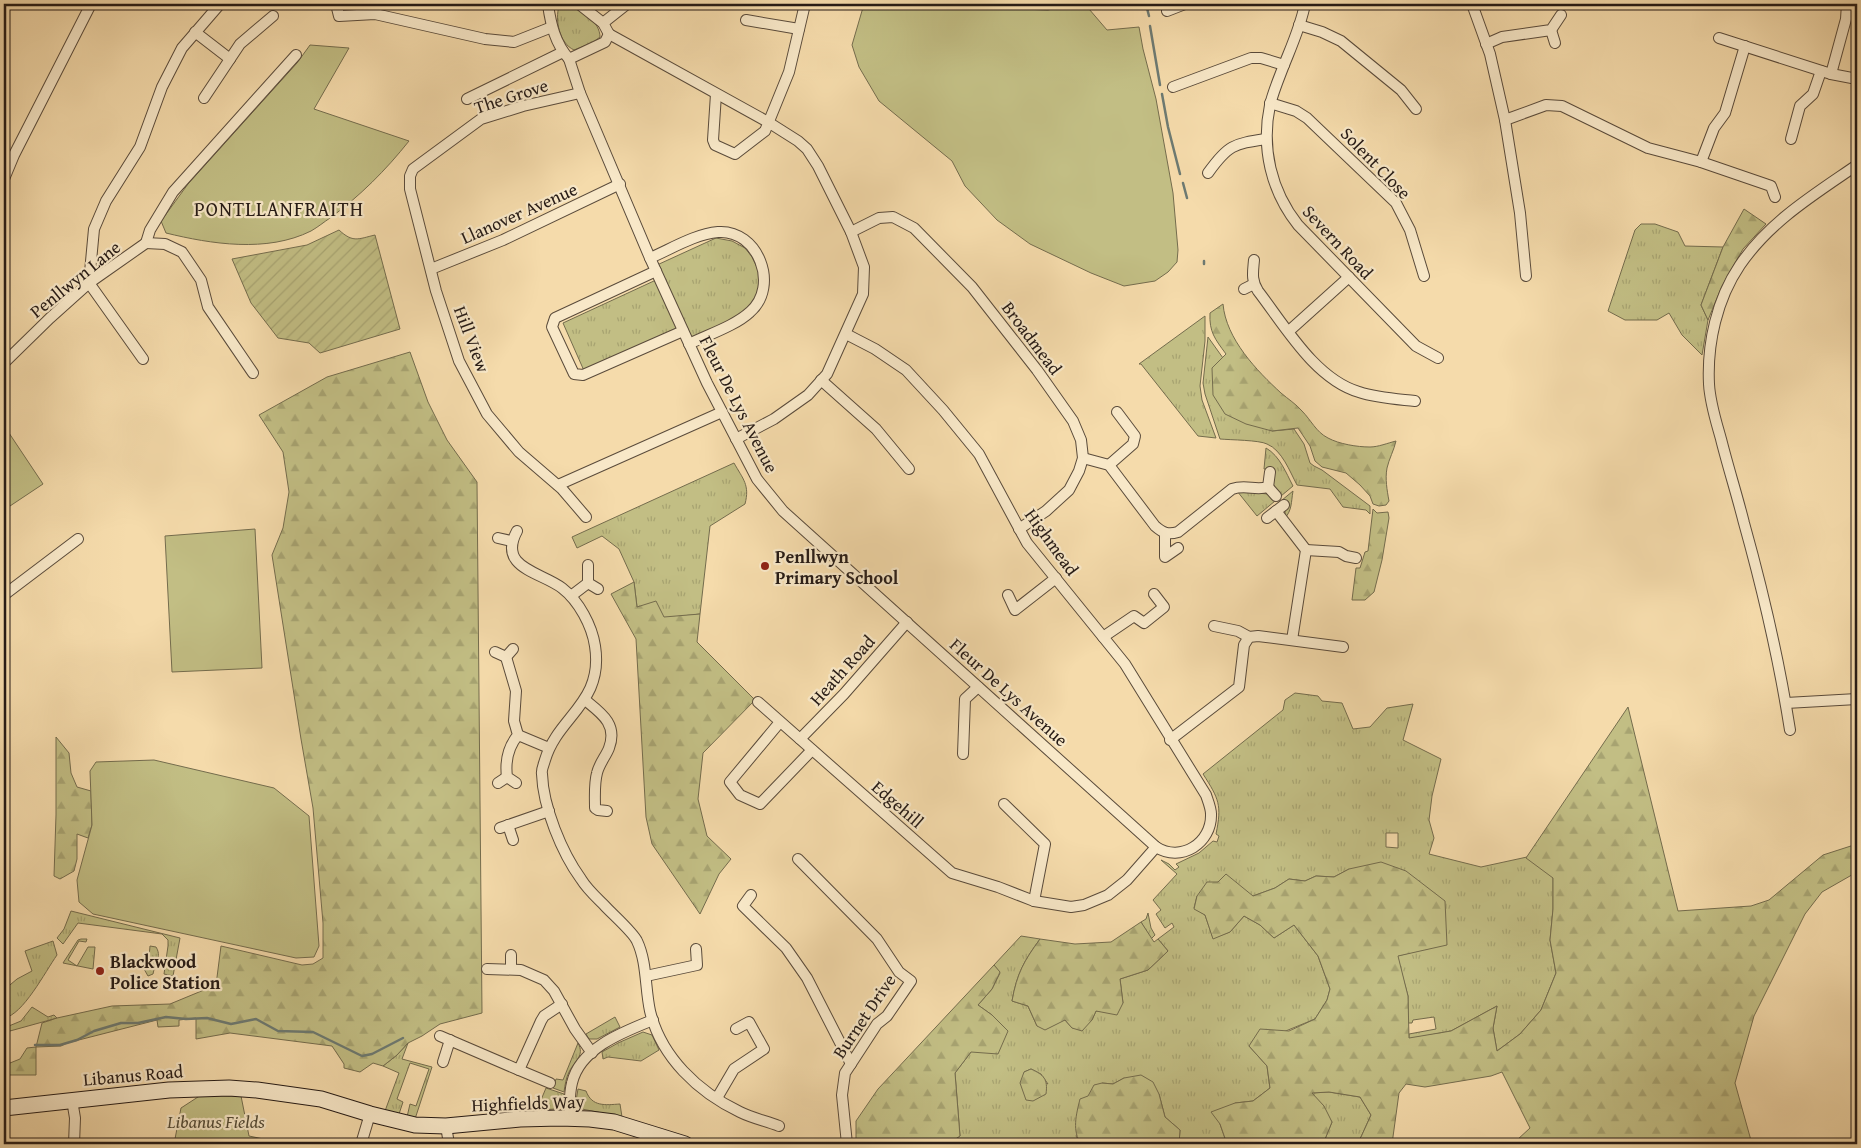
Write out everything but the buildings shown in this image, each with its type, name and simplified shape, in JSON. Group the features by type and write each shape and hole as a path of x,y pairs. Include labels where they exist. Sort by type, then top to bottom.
{"main road":[{"name":"Libanus Road","path":"4,1108 198,1088 257,1090 321,1099 370,1114"},
{"name":"Highfields Way","path":"370,1114 416,1125 446,1126 520,1119 569,1118 614,1122 685,1144"}],"street":[{"path":"4,179 14,155 92,4"},
{"path":"143,359 89,283 94,229 106,201 140,147 162,87 182,48 220,4"},
{"path":"336,4 339,16 374,14 486,39 514,42 552,27"},
{"name":"Fleur De Lys Avenue","path":"549,4 552,27 566,55 580,93 656,272 689,344 756,479 783,511 1156,847 1174,854 1186,851 1198,843 1210,825 1211,815 1206,795"},
{"path":"579,4 603,23 609,34 768,122 798,141 813,158 851,232 864,267 863,294 826,374 808,395 774,419 736,439"},
{"path":"603,23 627,4"},
{"path":"716,94 715,144 735,154 739,153 765,131 789,72 805,4"},
{"path":"1167,11 1185,4"},
{"name":"Severn Road","path":"1305,4 1300,25 1270,103 1266,124 1266,140 1272,177 1288,212 1298,225 1416,346 1438,358"},
{"path":"1472,4 1486,44 1508,130 1514,182 1520,213 1526,276"},
{"path":"1792,139 1800,106 1813,94 1826,72 1846,19 1847,4"},
{"path":"1486,44 1502,37 1551,30 1561,15"},
{"path":"204,98 240,44 273,16"},
{"path":"746,20 799,29"},
{"path":"1300,25 1341,41 1401,90 1416,109"},
{"path":"1551,30 1555,43"},
{"path":"195,32 230,59"},
{"path":"467,99 566,55 605,42 609,34"},
{"path":"1719,38 1826,72 1857,79"},
{"path":"1701,162 1714,128 1724,113 1745,46"},
{"path":"253,372 208,307 201,280 182,252 165,244 146,243 150,230 173,192 296,55"},
{"path":"1173,87 1251,58 1261,58 1284,65"},
{"name":"The Grove","path":"410,176 414,169 481,119 523,106 580,93"},
{"name":"Solent Close","path":"1270,103 1296,111 1307,118 1396,203 1410,230 1424,276"},
{"path":"1505,120 1546,105 1562,106 1648,148 1701,162 1771,186 1775,197"},
{"path":"1208,173 1220,156 1229,148 1239,143 1266,140"},
{"path":"1790,730 1776,650 1764,599 1712,410 1709,384 1712,332 1727,290 1739,266 1753,247 1767,231 1786,215 1857,165"},
{"name":"Hill View","path":"410,176 410,189 431,269 460,361 487,414 519,452 558,486 586,517"},
{"name":"Llanover Avenue","path":"431,269 502,240 620,184"},
{"name":"Broadmead","path":"851,232 879,218 893,217 914,228 972,287 1037,370 1072,421 1080,440 1083,458"},
{"path":"650,258 704,234 719,232 736,235 747,241 762,263 763,288 760,301 751,312 741,319 689,344"},
{"name":"Penllwyn Lane","path":"4,364 50,318 89,283 146,243"},
{"path":"1254,260 1249,286 1289,331 1317,367 1335,382 1359,392 1415,401"},
{"path":"656,272 554,318 552,327 574,374 583,375 683,331"},
{"path":"1289,331 1349,277"},
{"name":"Highmead","path":"846,334 876,349 906,370 943,410 979,454 1027,543 1125,664 1170,740 1206,795"},
{"path":"821,380 876,429 909,469"},
{"path":"558,486 722,412"},
{"path":"1109,465 1134,444 1135,436 1117,412"},
{"path":"1019,529 1046,511 1069,490 1079,471 1083,458 1109,465 1155,526 1165,534 1178,532 1232,489 1240,486 1262,489 1268,486"},
{"path":"1270,472 1268,486 1276,496"},
{"path":"1275,512 1306,550 1339,552 1356,558"},
{"path":"516,531 510,548 514,556 523,568 549,580 571,596 592,632 595,648 594,677 585,700 549,748 541,773 549,811 563,847 581,879 637,940 646,976 648,1001 653,1020 661,1039 682,1070 699,1087 740,1112 779,1126"},
{"path":"1165,534 1165,557 1178,548"},
{"path":"498,538 511,541"},
{"path":"4,595 78,539"},
{"path":"1292,640 1306,550"},
{"path":"588,565 588,583"},
{"path":"1008,595 1015,610 1056,578"},
{"path":"571,596 588,583"},
{"path":"588,583 598,589"},
{"path":"1103,637 1134,616 1144,623 1164,607 1154,594"},
{"name":"Heath Road","path":"800,739 844,694 907,622"},
{"path":"1214,626 1238,630 1249,637 1258,636 1343,647"},
{"path":"1170,740 1239,687 1244,645 1249,637"},
{"path":"495,652 510,653 516,691 514,721 518,735 509,749 506,769 511,780 498,784"},
{"path":"963,754 965,699 978,686"},
{"path":"585,700 604,716 611,727 611,740 596,774 595,787 596,808 607,812"},
{"path":"1786,703 1857,700"},
{"name":"Edgehill","path":"758,702 952,873 998,887 1034,901 1070,906 1084,905 1108,895 1127,880 1156,847"},
{"path":"780,722 730,782 740,795 760,804 812,750"},
{"path":"518,735 549,748"},
{"path":"1004,804 1044,844 1034,901"},
{"path":"513,840 504,826 549,811"},
{"name":"Burnet Drive","path":"798,859 877,939 899,972 911,981 887,1016 877,1024 845,1073 842,1095 847,1144"},
{"path":"751,895 742,906 786,948 807,978 851,1064"},
{"path":"646,976 697,965 696,949"},
{"path":"511,955 511,969"},
{"path":"486,969 520,970 544,980 554,991 592,1052"},
{"path":"520,1070 544,1016 562,1004"},
{"path":"569,1118 570,1093 579,1066 592,1052 614,1037 653,1020"},
{"path":"717,1098 734,1069 764,1049 749,1022 736,1029"},
{"path":"440,1036 550,1083"},
{"path":"443,1062 450,1040"},
{"name":"Libanus Road","path":"72,1100 75,1118 74,1144"},
{"path":"361,1144 370,1114"},
{"path":"446,1126 449,1144"}],"green space":[{"path":"569,4 585,13 594,22 600,37 592,43 574,50 565,42 559,31 558,24 559,6"},
{"path":"864,4 1021,4 1021,9 1048,10 1082,4 1089,9 1107,30 1139,27 1156,99 1173,193 1178,250 1177,262 1168,272 1155,281 1124,286 1091,273 1030,244 997,220 965,186 952,161 879,101 859,67 852,45"},
{"path":"310,45 349,48 314,109 409,141 382,172 352,201 311,231 294,238 258,244 239,244 220,243 166,233 161,221 188,184 297,63"},
{"path":"1744,209 1766,224 1743,249 1722,286 1708,320 1701,305 1723,247"},
{"path":"1641,224 1655,224 1678,232 1685,246 1723,247 1701,305 1708,320 1702,355 1682,335 1669,313 1657,320 1625,320 1608,311 1635,230"},
{"path":"339,230 348,237 356,239 375,235 400,329 320,353 309,343 278,338 251,303 232,259 307,245"},
{"path":"716,238 732,241 745,248 752,257 762,278 760,291 749,311 690,342 657,265"},
{"path":"656,280 679,330 585,373 563,323"},
{"path":"1223,304 1230,330 1244,353 1262,375 1300,408 1324,435 1332,440 1365,447 1396,441 1387,468 1386,480 1389,501 1386,505 1379,506 1373,504 1370,496 1346,473 1322,467 1315,461 1310,446 1298,428 1272,431 1246,424 1225,414 1213,395 1212,368 1226,354 1214,335 1210,320 1210,313"},
{"path":"1205,316 1205,341 1200,386 1202,400 1216,438 1198,436 1141,364 1139,364"},
{"path":"1208,337 1223,358 1212,368 1272,431 1294,429 1304,444 1310,463 1370,506 1370,514 1366,510 1343,507 1330,489 1297,485 1281,456 1267,444 1220,439 1203,383"},
{"path":"410,352 428,402 447,440 477,482 482,1013 440,1024 408,1043 383,1066 373,1063 360,1072 344,1068 344,1064 332,1046 230,1033 196,1039 196,1018 179,1020 179,1026 158,1027 157,1020 61,1046 36,1047 42,1023 112,1006 170,1004 216,985 221,946 302,965 313,964 323,958 323,923 313,808 272,555 283,528 289,492 283,452 259,415 327,377"},
{"path":"7,430 43,484 4,510 4,432"},
{"path":"1266,448 1279,460 1293,486 1257,516 1237,491 1268,494 1276,490 1273,484 1275,471 1264,469"},
{"path":"734,463 746,487 745,504 710,526 700,614 664,618 637,607 634,582 619,549 602,536 577,548 572,537"},
{"path":"1293,491 1290,509 1285,518 1285,509 1264,515"},
{"path":"1373,509 1377,513 1388,512 1389,518 1382,560 1374,592 1365,600 1352,600 1356,568 1360,568 1365,552 1368,551"},
{"path":"255,529 262,668 172,672 165,536"},
{"path":"634,582 637,607 656,601 664,617 700,614 697,642 755,700 703,753 698,799 707,836 731,859 719,874 700,914 652,844 646,817 636,639 611,594"},
{"path":"1295,693 1318,696 1322,701 1342,703 1353,729 1370,727 1387,708 1413,704 1403,740 1441,759 1432,796 1429,820 1434,838 1429,854 1481,867 1527,857 1553,877 1553,909 1550,940 1556,973 1541,1010 1520,1034 1497,1051 1493,1028 1497,1006 1451,1031 1409,1039 1409,1034 1436,1029 1434,1017 1413,1020 1412,1023 1408,1023 1408,996 1397,956 1447,944 1349,869 1334,877 1316,876 1305,881 1289,879 1275,888 1253,896 1218,882 1197,896 1194,908 1205,915 1213,938 1230,932 1244,916 1260,925 1274,938 1294,925 1318,956 1330,989 1327,1000 1315,1019 1249,1046 1267,1066 1270,1088 1253,1101 1235,1103 1220,1124 1227,1144 1179,1144 1180,1130 1165,1117 1159,1094 1124,1078 1113,1084 1102,1083 1076,1136 1081,1144 948,1144 960,1136 955,1073 971,1052 992,1015 978,1005 992,989 1000,973 994,965 1021,936 1040,939 1022,968 1012,1001 1028,1006 1037,1026 1065,1020 1072,1028 1092,1020 1096,1011 1107,1012 1123,1003 1120,979 1148,970 1168,951 1158,939 1174,927 1172,923 1165,928 1156,914 1161,910 1153,900 1177,874 1161,860 1175,870 1179,867 1176,864 1199,853 1213,841 1217,842 1219,836 1216,834 1219,816 1218,802 1203,774 1283,710 1285,700","holes":["1386,833 1398,833 1398,848 1386,847","1031,1069 1041,1074 1048,1084 1024,1072"]},
{"path":"1628,707 1678,911 1751,906 1769,900 1823,855 1857,844 1857,872 1822,892 1805,914 1754,1016 1735,1083 1752,1144 1517,1144 1517,1140 1530,1128 1502,1072 1491,1076 1425,1087 1406,1084 1399,1093 1392,1144 1355,1144 1361,1137 1371,1115 1360,1097 1329,1092 1312,1093 1324,1106 1332,1122 1323,1144 1227,1144 1220,1124 1211,1112 1235,1103 1253,1101 1270,1088 1267,1066 1249,1046 1260,1029 1289,1031 1315,1019 1327,1000 1330,989 1318,956 1294,925 1274,938 1260,925 1244,916 1230,932 1213,939 1205,915 1194,909 1197,896 1207,882 1218,882 1226,874 1253,896 1275,888 1289,879 1305,881 1316,876 1334,877 1349,869 1381,862 1406,871 1445,901 1447,945 1398,956 1408,996 1409,1038 1451,1031 1497,1006 1493,1028 1497,1051 1520,1034 1541,1010 1556,973 1550,940 1553,878 1526,858"},
{"path":"56,737 69,753 71,773 77,787 91,791 92,825 88,838 77,834 77,859 74,871 60,879 54,876"},
{"path":"154,760 274,788 309,816 319,946 314,957 296,958 93,914 79,902 77,880 92,825 90,771 96,762"},
{"path":"71,911 180,938 173,976 164,974 168,940 162,934 78,923 63,944 57,938 64,929"},
{"path":"1148,913 1151,928 1155,935 1151,939 1141,922 1146,919"},
{"path":"1141,922 1154,942 1158,939 1168,951 1148,970 1120,979 1123,1003 1117,1015 1096,1011 1092,1020 1082,1031 1072,1028 1065,1020 1045,1030 1037,1026 1028,1006 1012,1001 1022,968 1040,939 1075,944 1111,942"},
{"path":"87,939 86,942 79,941 68,960 77,966 63,963 78,940"},
{"path":"53,941 57,955 40,982 19,1009 4,1018 4,990 17,979 32,971 25,951"},
{"path":"150,946 156,947 158,956 153,974 148,976 144,969 148,969"},
{"path":"88,947 95,947 93,969 77,966"},
{"path":"994,965 1000,972 992,989 978,1005 992,1015 1008,1031 998,1054 971,1052 955,1073 960,1136 948,1144 856,1144 856,1121 878,1089"},
{"path":"32,1007 48,1017 54,1015 57,1018 10,1031 4,1036 4,1028 21,1021"},
{"path":"615,1017 620,1027 597,1039 589,1039 586,1034"},
{"path":"643,1032 652,1035 659,1050 641,1061 608,1057 603,1059 602,1052"},
{"path":"408,1043 402,1059 432,1067 415,1119 407,1117 410,1104 416,1106 429,1069 410,1063 397,1099 403,1102 399,1114 385,1111 399,1073 383,1066"},
{"path":"578,1043 580,1055 568,1074 564,1092 553,1088 556,1079 563,1080"},
{"path":"36,1047 36,1075 4,1075 4,1059 10,1063 20,1059 27,1048"},
{"path":"1031,1069 1039,1073 1046,1081 1046,1094 1033,1101 1026,1100 1020,1083 1024,1072"},
{"path":"1141,1075 1153,1082 1159,1094 1165,1117 1180,1130 1179,1144 1081,1144 1076,1134 1076,1117 1080,1099 1088,1096 1094,1085 1102,1083 1113,1084 1124,1078"},
{"path":"546,1088 564,1094 562,1103 557,1108 509,1112 538,1107"},
{"path":"578,1089 586,1091 592,1100 600,1104 620,1104 622,1117 582,1109 576,1101"},
{"path":"1329,1092 1360,1097 1371,1115 1361,1137 1355,1144 1323,1144 1332,1122 1311,1093"},
{"name":"Libanus Fields","path":"201,1095 241,1096 249,1136 287,1144 174,1144 181,1108"}],"waterway":[{"path":"1146,4 1149,16"},
{"path":"1150,26 1160,85"},
{"path":"1162,94 1180,174"},
{"path":"1183,183 1187,198"},
{"path":"35,1045 60,1045 77,1040 94,1031 121,1023 138,1023 166,1017 186,1019 207,1018 231,1024 256,1019 278,1031 313,1032 362,1056 372,1054 403,1038"}],"place":[{"name":"Penllwyn Primary School","path":"765,566"},
{"name":"Blackwood Police Station","path":"100,971"}],"district":[{"name":"PONTLLANFRAITH","path":"279,208"}]}
